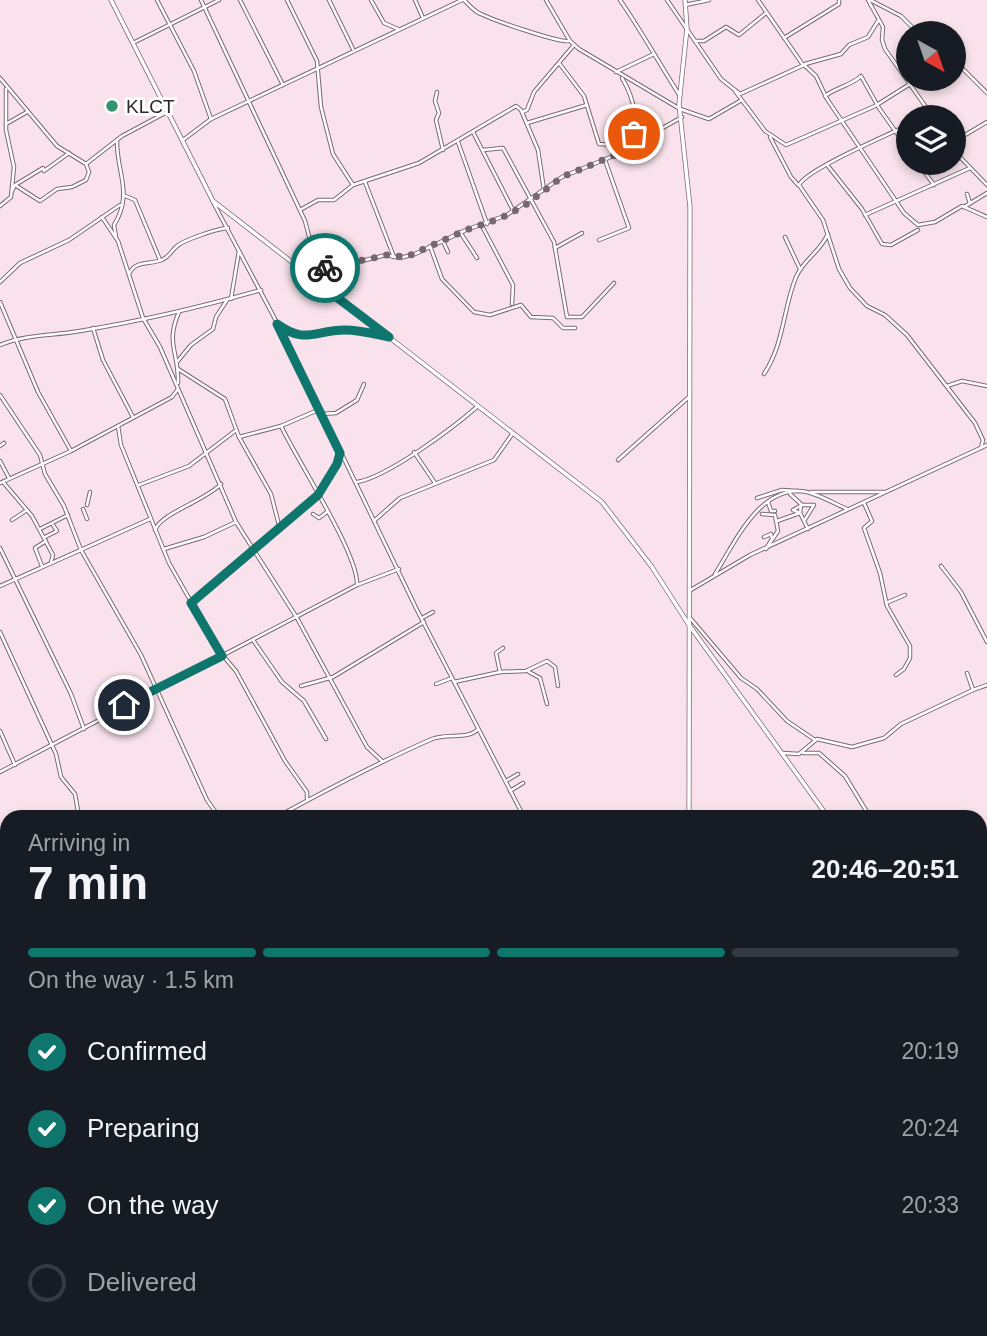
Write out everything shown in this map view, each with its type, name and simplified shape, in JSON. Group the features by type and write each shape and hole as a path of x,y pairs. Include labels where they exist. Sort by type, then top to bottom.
{"street":[{"path":"111,0 261,290 423,620 520,810"},
{"path":"157,0 202,87 211,119"},
{"path":"201,0 300,211 310,240 328,267"},
{"path":"133,43 219,0"},
{"path":"240,0 283,85"},
{"path":"287,0 317,68 321,107 332,151 353,185"},
{"path":"329,0 353,50"},
{"path":"371,0 384,23 398,29"},
{"path":"415,0 423,18"},
{"path":"183,140 211,119 463,0 479,13 502,25 533,31 560,42 570,41"},
{"path":"546,0 570,41 616,72 680,109 709,119 740,102"},
{"path":"620,0 639,25 680,96"},
{"path":"667,0 721,79 768,133 791,177 822,218 839,269 850,288 867,306 885,315 901,328 982,433 981,448"},
{"path":"690,810 690,207 680,96 687,29 685,3 709,0"},
{"path":"758,0 775,21 774,26 804,65 816,76 825,96 912,221 921,226 964,207 987,193"},
{"path":"784,38 839,5 839,0"},
{"path":"869,0 884,29 881,40"},
{"path":"869,0 906,21"},
{"path":"695,41 704,41 726,27 739,35 766,13"},
{"path":"735,92 742,94 804,65 839,55 849,45 871,34 878,21"},
{"path":"871,34 881,40 896,64"},
{"path":"522,112 527,110 534,92 575,45"},
{"path":"616,72 654,54"},
{"path":"559,63 587,105 600,145 626,146"},
{"path":"966,72 987,93"},
{"path":"621,75 633,103 634,134 622,152"},
{"path":"800,187 801,180 826,165 896,131 861,76 857,81 842,85 825,96"},
{"path":"0,78 6,89 57,146 86,164 89,172 86,180 72,187 57,189 40,201 15,185"},
{"path":"6,89 6,124 14,167 12,191"},
{"path":"768,133 789,144 843,121 899,91"},
{"path":"914,91 924,105"},
{"path":"438,92 435,101 439,113 436,120 443,150"},
{"path":"527,123 587,105"},
{"path":"300,211 318,200 334,200 353,185 408,168 458,142 514,107 522,112 538,151 544,190"},
{"path":"86,164 117,140 167,111"},
{"path":"6,124 28,112"},
{"path":"306,274 386,255 406,257 460,232 484,225 514,212 562,177 622,152 682,117"},
{"path":"966,134 987,122"},
{"path":"473,132 514,212"},
{"path":"117,140 117,163 125,184 114,229 143,318 178,387 236,522 297,618 366,747 382,761"},
{"path":"458,142 484,225 513,285 511,307"},
{"path":"483,150 502,147 555,248 568,318 582,317 614,283"},
{"path":"0,206 9,200 15,185 43,168 44,171 52,167 69,153"},
{"path":"599,240 629,228 605,160"},
{"path":"966,162 987,185"},
{"path":"826,165 832,169 865,215 882,244 888,246 918,230"},
{"path":"865,215 970,168"},
{"path":"927,175 934,185"},
{"path":"365,182 394,257"},
{"path":"967,194 970,203"},
{"path":"123,195 135,200 160,260"},
{"path":"213,201 602,502 652,567 689,625 823,810"},
{"path":"0,282 20,263 69,240 120,205"},
{"path":"964,207 987,216"},
{"path":"102,217 118,241"},
{"path":"128,276 137,265 160,260 174,253 178,246 218,228 228,228"},
{"path":"460,232 477,258"},
{"path":"555,248 582,233"},
{"path":"764,374 777,349 800,269 819,251 828,233"},
{"path":"785,237 800,269"},
{"path":"443,241 448,252"},
{"path":"430,246 442,279 474,312 490,315 521,305 531,317 553,318 563,328 575,328"},
{"path":"177,362 195,341 213,329 216,317 229,299 237,274 239,248"},
{"path":"0,345 16,339 179,312 261,290"},
{"path":"0,302 38,392 71,451"},
{"path":"51,562 53,555 40,529 27,510 1,482 71,451 172,397 178,387 178,369 170,339 179,312"},
{"path":"277,324 290,334 302,337 347,330 389,337"},
{"path":"93,328 103,360 133,417"},
{"path":"178,369 225,399 235,431 271,494 280,528"},
{"path":"947,386 962,381 987,386"},
{"path":"321,414 336,413 358,400 364,384"},
{"path":"0,395 40,455 41,464 68,515 81,550 113,602 158,689 207,800 214,810"},
{"path":"618,460 690,396"},
{"path":"357,482 380,473 414,452 478,406"},
{"path":"240,437 281,426 319,410"},
{"path":"118,426 121,445 139,485 150,519 191,603 222,656 236,671 285,761 307,792 307,799"},
{"path":"281,426 355,568 357,585"},
{"path":"139,485 189,466 235,431"},
{"path":"374,521 400,498 494,460 513,433"},
{"path":"0,446 4,443"},
{"path":"689,591 766,549 987,446"},
{"path":"414,452 435,483"},
{"path":"191,603 235,562 253,551 318,495 337,464 340,453"},
{"path":"0,461 9,478"},
{"path":"155,530 162,519 195,504 221,484"},
{"path":"757,498 782,490 874,494 889,491"},
{"path":"757,498 806,491 848,510"},
{"path":"88,505 90,492"},
{"path":"790,494 801,505"},
{"path":"713,577 738,535 760,508 777,495"},
{"path":"757,498 760,508"},
{"path":"768,502 771,511 775,511"},
{"path":"864,503 872,520 864,528 865,536 880,573 886,603 911,650 904,669 896,675"},
{"path":"801,505 800,513 808,529"},
{"path":"800,513 793,510 801,505 814,505 804,521"},
{"path":"83,509 87,519"},
{"path":"12,520 27,510"},
{"path":"313,514 319,518 327,512"},
{"path":"777,521 800,513"},
{"path":"762,514 775,515 777,521 776,538 766,549"},
{"path":"40,529 53,525 68,515"},
{"path":"0,586 150,519"},
{"path":"164,549 204,537 236,522"},
{"path":"42,566 35,548 57,531 53,525"},
{"path":"764,537 771,534 772,539 766,549"},
{"path":"0,548 71,694 84,729"},
{"path":"941,566 961,592 987,642"},
{"path":"0,772 29,754 52,746 357,585 399,569"},
{"path":"886,603 905,595"},
{"path":"301,686 328,678 433,612"},
{"path":"689,617 741,678 757,689 787,721 815,740"},
{"path":"0,632 52,746 61,777 75,794 78,810"},
{"path":"253,640 282,682 304,701 326,739"},
{"path":"500,672 496,653 503,648"},
{"path":"436,684 500,672 526,671 541,663 551,662 555,667 558,686"},
{"path":"526,671 541,678 547,704"},
{"path":"967,673 973,690"},
{"path":"799,754 815,740 823,739 852,747 884,738 901,724 987,685"},
{"path":"289,810 382,761 439,736 470,736 478,729"},
{"path":"0,731 15,765"},
{"path":"783,753 819,753 841,771 866,810"},
{"path":"505,782 518,774"},
{"path":"510,791 523,783"}],"way so far":[{"path":"325,268 387,255 406,257 466,230 499,219 524,206 562,177 622,152 634,134"}],"place":[{"name":"KLCT","path":"112,106"}],"route":[{"path":"124,705 183,678 222,656 191,603 235,562 261,545 318,495 337,464 340,453 277,324 290,334 302,337 347,330 389,337 306,274 325,268"}]}
